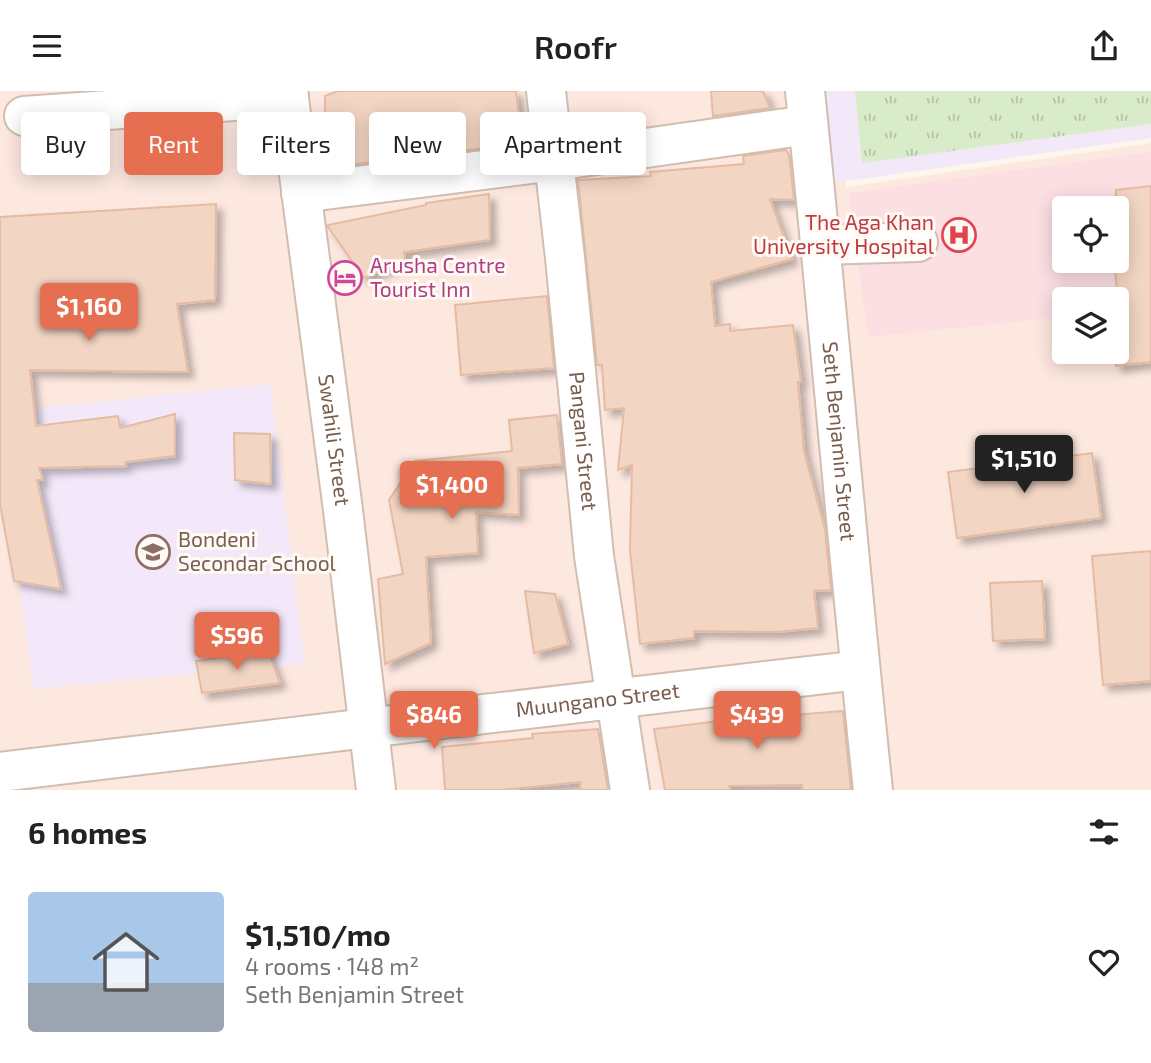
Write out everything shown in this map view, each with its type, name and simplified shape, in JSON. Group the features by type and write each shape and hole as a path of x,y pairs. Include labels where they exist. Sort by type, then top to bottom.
{"street":[{"name":"Pangani Street","path":"545,91 548,112"},
{"path":"72,112 289,94"},
{"name":"Swahili Street","path":"289,94 376,790"},
{"path":"646,142 807,108"},
{"name":"Seth Benjamin Street","path":"807,108 873,790"},
{"path":"301,193 480,170"},
{"name":"Pangani Street","path":"556,175 594,557 630,790"},
{"path":"822,245 918,242"},
{"name":"Muungano Street","path":"0,772 860,670"}],"shaded area":[{"path":"0,91 836,91 846,187 1151,143 1151,790 0,790"},
{"path":"816,91 1151,91 1151,138 826,184"},
{"name":"The Aga Khan University Hospital","path":"1151,152 1151,308 1129,310 1129,287 1052,287 1052,318 868,337 849,193"},
{"name":"Bondeni Secondar School","path":"270,384 305,663 34,689 0,440 0,412"}],"green space":[{"path":"855,91 1151,91 1151,124 862,163"}],"building":[{"path":"338,91 516,91 518,112 480,112 480,148 466,150 466,112 369,112 369,162 355,164 355,112 325,112 325,96"},
{"path":"711,91 763,91 770,108 713,116"},
{"path":"786,150 789,155 794,200 770,199 792,259 711,282 715,326 730,324 730,331 793,325 801,382 798,382 804,451 825,530 831,590 814,591 818,628 777,632 694,631 694,638 640,644 630,550 632,465 618,470 624,408 605,410 602,365 597,365 578,180 651,176 650,172 744,164 743,156"},
{"path":"1151,186 1151,362 1116,366 1129,364 1129,287 1117,287 1115,273 1129,273 1129,196 1116,196 1116,190"},
{"path":"489,194 490,240 404,252 405,260 364,278 328,227 426,203"},
{"path":"216,204 215,300 177,304 188,372 30,370 36,426 118,416 120,428 175,414 175,456 125,462 126,466 39,468 43,480 37,480 61,589 14,581 0,504 0,217"},
{"path":"547,296 554,368 461,375 455,305"},
{"path":"557,415 562,464 518,468 519,515 476,512 478,553 426,557 431,643 385,664 378,579 403,574 389,500 415,461 512,451 509,420"},
{"path":"234,433 270,434 271,484 235,480"},
{"path":"1092,453 1101,518 957,538 948,472"},
{"path":"1151,551 1151,681 1103,685 1092,556"},
{"path":"1042,581 1045,639 993,641 990,583"},
{"path":"525,591 555,594 568,644 534,653"},
{"path":"268,651 280,683 202,693 196,661"},
{"path":"779,701 781,716 843,711 851,790 803,790 802,785 729,786 730,790 665,790 654,729 727,720 725,707"},
{"path":"598,729 608,790 581,790 580,782 501,790 445,790 442,747 533,738 532,734"}],"place":[{"name":"The Aga Khan University Hospital","path":"959,235"},
{"name":"Arusha Centre Tourist Inn","path":"345,278"},
{"name":"Bondeni Secondar School","path":"153,552"}]}
